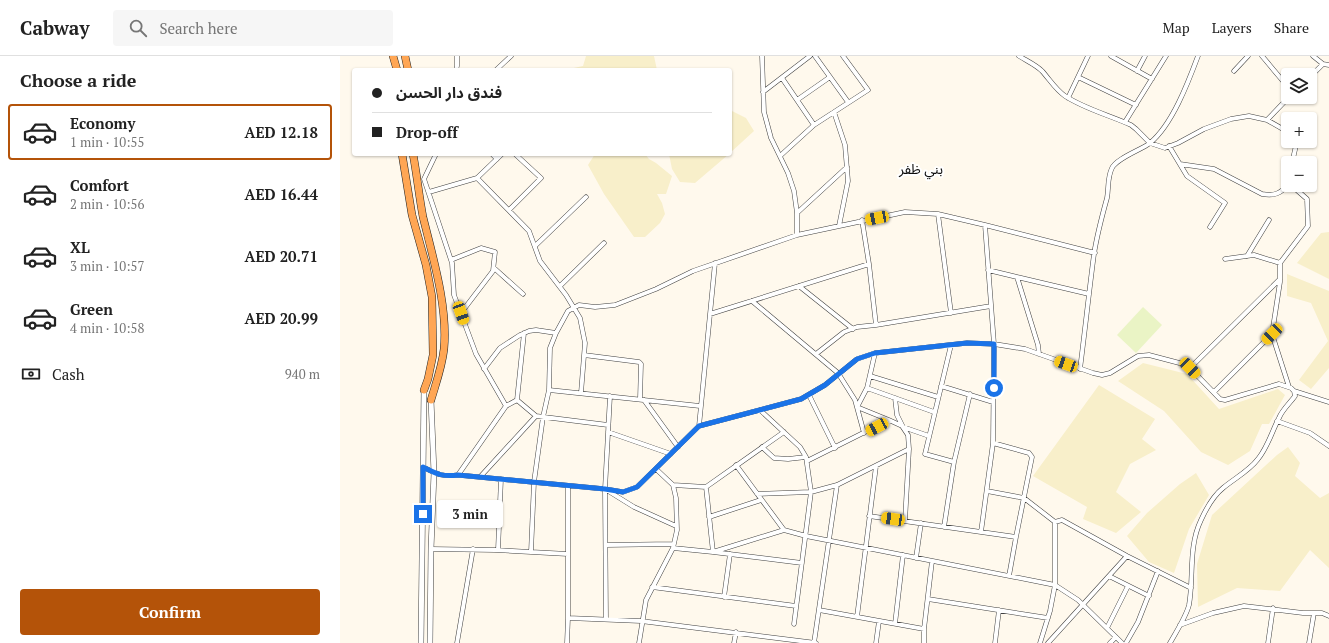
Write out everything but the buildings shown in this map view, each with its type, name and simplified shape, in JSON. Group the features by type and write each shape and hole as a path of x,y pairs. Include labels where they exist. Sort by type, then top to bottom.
{"highway":[{"path":"393,56 396,68"},
{"path":"405,56 408,68"},
{"path":"402,156 412,214 426,265 432,297 433,355 424,390"},
{"path":"413,156 423,216 435,264 443,318 444,348 441,368 431,400"}],"street":[{"path":"456,68 457,56"},
{"path":"498,68 511,56"},
{"path":"762,56 764,112 771,138 788,173 794,191 797,213 797,236"},
{"path":"763,92 810,56"},
{"path":"815,56 848,102"},
{"path":"780,156 814,125 868,90 843,56"},
{"path":"1019,56 1034,64 1060,92 1068,98 1125,122 1136,129 1150,143 1165,148 1204,129 1231,119 1249,116 1268,120 1281,128"},
{"path":"1068,98 1088,56"},
{"path":"1111,56 1152,79"},
{"path":"1137,71 1145,56"},
{"path":"1125,122 1166,56"},
{"path":"1080,369 1095,253 1101,217 1107,196 1108,179 1113,166 1129,154 1150,143 1162,130 1185,91 1198,56"},
{"path":"1234,71 1248,56"},
{"path":"1262,56 1281,79"},
{"path":"1313,56 1323,64 1329,65"},
{"path":"1317,70 1323,64"},
{"path":"1078,76 1136,105"},
{"path":"797,100 830,77"},
{"path":"782,78 814,125"},
{"path":"1268,120 1283,104"},
{"path":"834,112 845,145 848,181 838,226"},
{"path":"1169,146 1187,176 1225,203 1210,227"},
{"path":"435,156 424,179 451,260 454,295 476,354 506,406"},
{"path":"494,156 497,159"},
{"path":"429,192 477,178 500,156"},
{"path":"509,210 541,178 517,156"},
{"path":"1180,164 1214,169 1262,194 1270,196 1282,192"},
{"path":"797,213 847,167"},
{"path":"477,178 529,231 540,261 560,286 580,318 585,343 581,393"},
{"path":"1289,387 1272,334 1280,279 1280,263 1308,226 1307,199 1299,192"},
{"path":"535,246 586,197"},
{"path":"531,552 534,482 543,417 549,390 550,348 568,311 579,306 595,307 615,305 656,289 693,271 797,236 862,220 905,212 938,214 1095,253"},
{"path":"938,214 950,313"},
{"path":"862,220 876,325"},
{"path":"1247,256 1269,220"},
{"path":"981,532 993,443 994,344 985,225"},
{"path":"560,286 604,243"},
{"path":"451,260 481,248 495,252 494,271 461,313"},
{"path":"1225,259 1254,255 1280,263"},
{"path":"699,426 715,263"},
{"path":"710,314 869,264"},
{"path":"494,268 523,294"},
{"path":"988,270 1089,294"},
{"path":"1017,277 1038,345 1039,354"},
{"path":"1190,368 1280,279"},
{"path":"799,286 853,329"},
{"path":"752,301 838,373 855,400 864,434"},
{"path":"816,354 844,332 853,329 991,306"},
{"path":"484,369 500,348 524,333 536,330 556,333"},
{"path":"517,400 524,333"},
{"path":"1214,392 1272,334"},
{"path":"423,467 446,477 458,475 623,492 637,487 699,426 801,399 825,385 857,359 875,353 967,343 994,344 1025,349 1097,374 1110,373 1118,370 1132,360 1144,355 1149,355 1187,365 1220,399 1225,400 1279,384 1289,387 1294,391 1329,402"},
{"path":"951,345 925,454 954,462"},
{"path":"857,407 867,388 875,353"},
{"path":"584,355 639,362 641,364 642,399 678,446"},
{"path":"870,376 938,397"},
{"path":"941,386 993,402"},
{"path":"867,388 934,412"},
{"path":"422,643 424,390"},
{"path":"549,390 700,406"},
{"path":"1170,643 1188,606 1192,549 1200,522 1212,500 1222,489 1249,468 1259,458 1267,445 1279,416 1295,396 1294,391"},
{"path":"944,526 954,462 970,394"},
{"path":"809,395 835,448"},
{"path":"606,620 605,489 610,396"},
{"path":"895,398 897,415 908,435 909,449 905,521"},
{"path":"430,643 431,549 434,473 431,400"},
{"path":"458,475 506,406 517,400"},
{"path":"517,400 536,416 608,425"},
{"path":"857,407 903,427 929,436"},
{"path":"760,410 800,447 806,459 811,492 794,624"},
{"path":"480,478 536,416"},
{"path":"762,448 774,458 806,459 835,448 889,420"},
{"path":"1277,421 1310,433 1329,446"},
{"path":"608,432 671,454"},
{"path":"673,485 706,487 784,432"},
{"path":"993,443 1029,453 1032,457 1008,576"},
{"path":"757,494 811,492 837,485 909,449"},
{"path":"736,465 784,530"},
{"path":"857,617 876,466"},
{"path":"639,643 641,621 646,600 673,546 676,526 676,498 673,485 656,469"},
{"path":"498,550 501,479"},
{"path":"568,618 641,621 815,643 837,485"},
{"path":"567,643 568,486"},
{"path":"706,487 713,552"},
{"path":"605,489 634,507 676,526"},
{"path":"987,491 1024,498 1056,522"},
{"path":"709,517 761,500"},
{"path":"869,516 1016,537"},
{"path":"1056,522 1062,520 1127,556 1190,588"},
{"path":"1040,643 1048,618 1055,584 1056,522"},
{"path":"916,558 921,523"},
{"path":"713,552 784,530 829,541 1055,584 1083,604 1122,643"},
{"path":"606,545 673,546 802,563"},
{"path":"431,549 474,549 568,554"},
{"path":"457,643 474,549"},
{"path":"724,597 730,554"},
{"path":"894,624 903,555"},
{"path":"1048,643 1127,556"},
{"path":"924,643 924,629 932,561"},
{"path":"1126,643 1138,622 1158,572"},
{"path":"1109,576 1149,596"},
{"path":"1107,628 1128,586"},
{"path":"652,587 796,606"},
{"path":"928,599 1048,618"},
{"path":"1180,625 1213,613 1244,606 1272,608 1329,616"},
{"path":"1268,643 1272,608"},
{"path":"819,610 924,629"},
{"path":"995,643 999,610"},
{"path":"1309,643 1314,613"},
{"path":"876,643 879,621"},
{"path":"734,643 736,632"},
{"path":"1110,643 1116,637"}],"shaded area":[{"path":"586,56 654,56 657,68 574,68 583,66"},
{"path":"732,111 746,118 754,131 732,151"},
{"path":"594,156 647,156 656,163 672,176 666,194 657,194 662,203 665,214 660,223 645,237 634,237 604,194 588,165"},
{"path":"669,156 727,156 695,183 680,182 672,169"},
{"path":"1329,232 1329,279 1297,263 1321,233"},
{"path":"1287,274 1329,291 1329,368 1311,389 1299,380 1328,341 1311,303 1287,296"},
{"path":"1143,363 1187,374 1219,409 1278,389 1285,395 1269,424 1262,424 1250,451 1228,465 1201,452 1164,411 1118,381"},
{"path":"1099,385 1155,419 1142,439 1156,450 1130,464 1116,492 1141,512 1116,533 1083,519 1087,507 1033,476"},
{"path":"1288,447 1300,463 1295,476 1320,498 1329,493 1329,568 1310,550 1280,591 1237,588 1198,607 1197,564 1212,515 1277,455"},
{"path":"1196,473 1209,495 1189,529 1174,573 1149,562 1127,536 1147,513 1180,484"}],"green space":[{"path":"1143,307 1162,325 1136,353 1117,335"}],"district":[{"name":"بني ظفر","path":"921,169"}],"route":[{"path":"423,514 423,467 440,476 446,477 458,475 623,492 637,487 699,426 801,399 825,385 848,364 857,359 875,353 967,343 994,344 994,388"}]}
